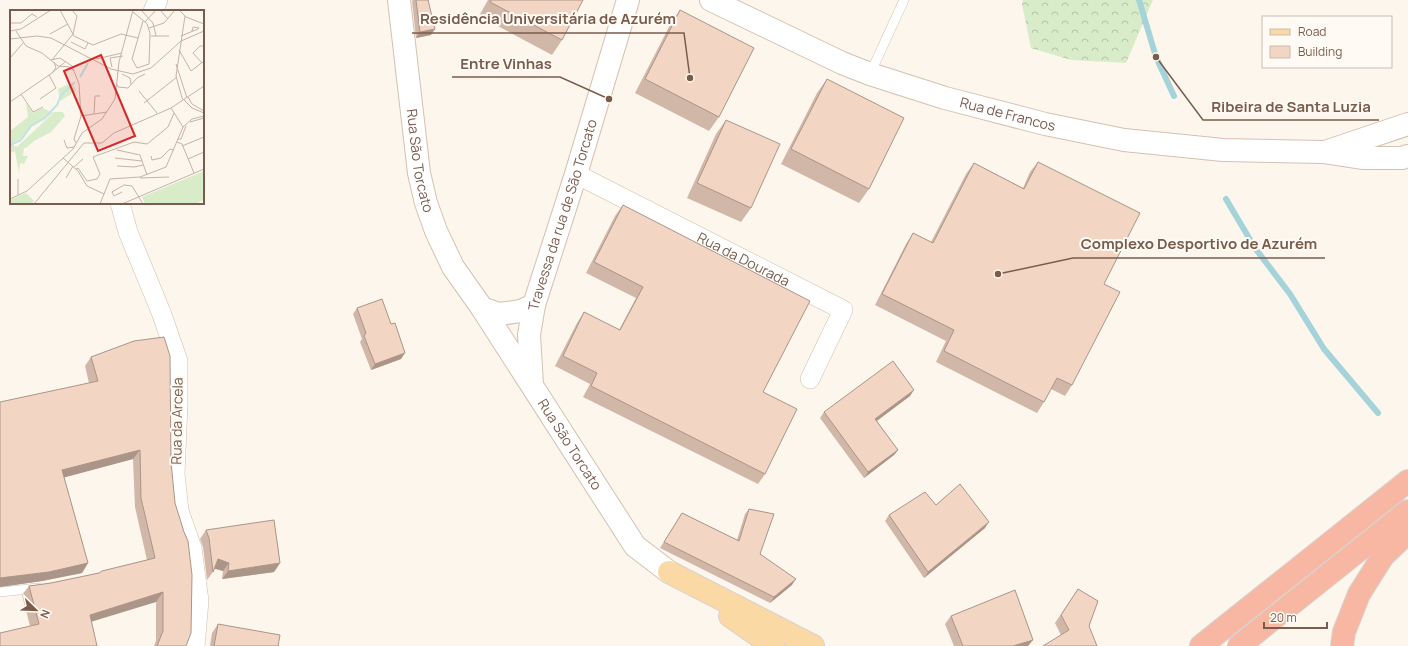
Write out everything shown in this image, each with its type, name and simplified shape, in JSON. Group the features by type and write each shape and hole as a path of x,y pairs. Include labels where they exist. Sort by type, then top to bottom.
{"highway":[{"path":"1201,646 1408,481"},
{"path":"1239,646 1408,511"},
{"path":"1342,646 1344,632 1359,594 1383,556 1408,532"}],"main road":[{"name":"Rua São Torcato","path":"669,572 773,646"},
{"name":"Rua São Torcato","path":"669,572 813,646"}],"street":[{"path":"153,10 158,0"},
{"name":"Rua São Torcato","path":"399,0 419,173 426,204 436,231 453,267 482,308 635,546 669,572"},
{"name":"Travessa da rua de São Torcato","path":"532,386 529,335 534,305 576,174 628,0"},
{"name":"Rua de Francos","path":"711,0 842,63 870,74 945,98 1046,124 1124,140 1223,150 1323,152 1362,158 1402,158 1408,156"},
{"name":"Rua de Francos","path":"1323,152 1408,124"},
{"name":"Rua da Dourada","path":"576,174 843,310 810,379"},
{"name":"Rua da Arcela","path":"120,204 128,232 161,312 178,361 175,474 179,511 192,548 199,601 194,646"},
{"path":"482,308 499,314 521,311 534,305"}],"lane":[{"path":"870,74 904,0"},
{"path":"0,592 50,586"}],"green space":[{"path":"1023,0 1153,0 1126,63 1071,60 1031,48 1022,4"}],"building":[{"path":"416,0 428,0 435,29 420,32"},
{"path":"491,0 583,0 562,40 490,2"},
{"path":"680,10 754,48 719,117 645,79"},
{"path":"827,79 904,118 869,189 791,149"},
{"path":"726,120 780,144 751,208 697,183"},
{"path":"1038,162 1140,213 1104,284 1120,292 1072,385 1057,378 1044,402 944,351 954,330 882,294 913,233 933,243 974,163 1024,189"},
{"path":"623,205 810,301 763,392 797,409 765,474 591,386 597,373 563,356 584,312 620,330 643,287 594,262"},
{"path":"382,299 391,324 395,323 405,353 375,364 364,336 366,333 357,308"},
{"path":"164,337 170,356 171,462 175,503 188,541 192,575 191,633 186,646 157,646 163,631 163,592 90,615 97,646 0,646 0,633 39,624 29,586 99,573 155,558 141,498 140,450 62,470 88,563 49,572 0,578 0,402 98,381 91,357 134,341"},
{"path":"893,361 914,390 875,419 898,450 868,472 824,412"},
{"path":"960,484 989,522 928,572 889,515 925,492 936,505"},
{"path":"749,509 774,514 760,554 796,579 774,597 664,542 682,513 739,541"},
{"path":"274,520 280,563 228,571 229,563 218,559 213,572 209,538 206,530"},
{"path":"1078,589 1098,601 1089,626 1097,646 1043,646 1069,630 1061,615"},
{"path":"1015,590 1033,640 1013,646 963,646 951,616"},
{"path":"218,624 280,635 278,646 214,646"}],"waterway":[{"path":"1139,0 1156,57 1174,96"},
{"path":"1226,199 1255,248 1290,294 1324,349 1378,413"}],"place":[{"name":"Ribeira de Santa Luzia","path":"1156,57"},
{"name":"Residência Universitária de Azurém","path":"690,78"},
{"name":"Entre Vinhas","path":"609,99"},
{"name":"Complexo Desportivo de Azurém","path":"998,274"}]}
